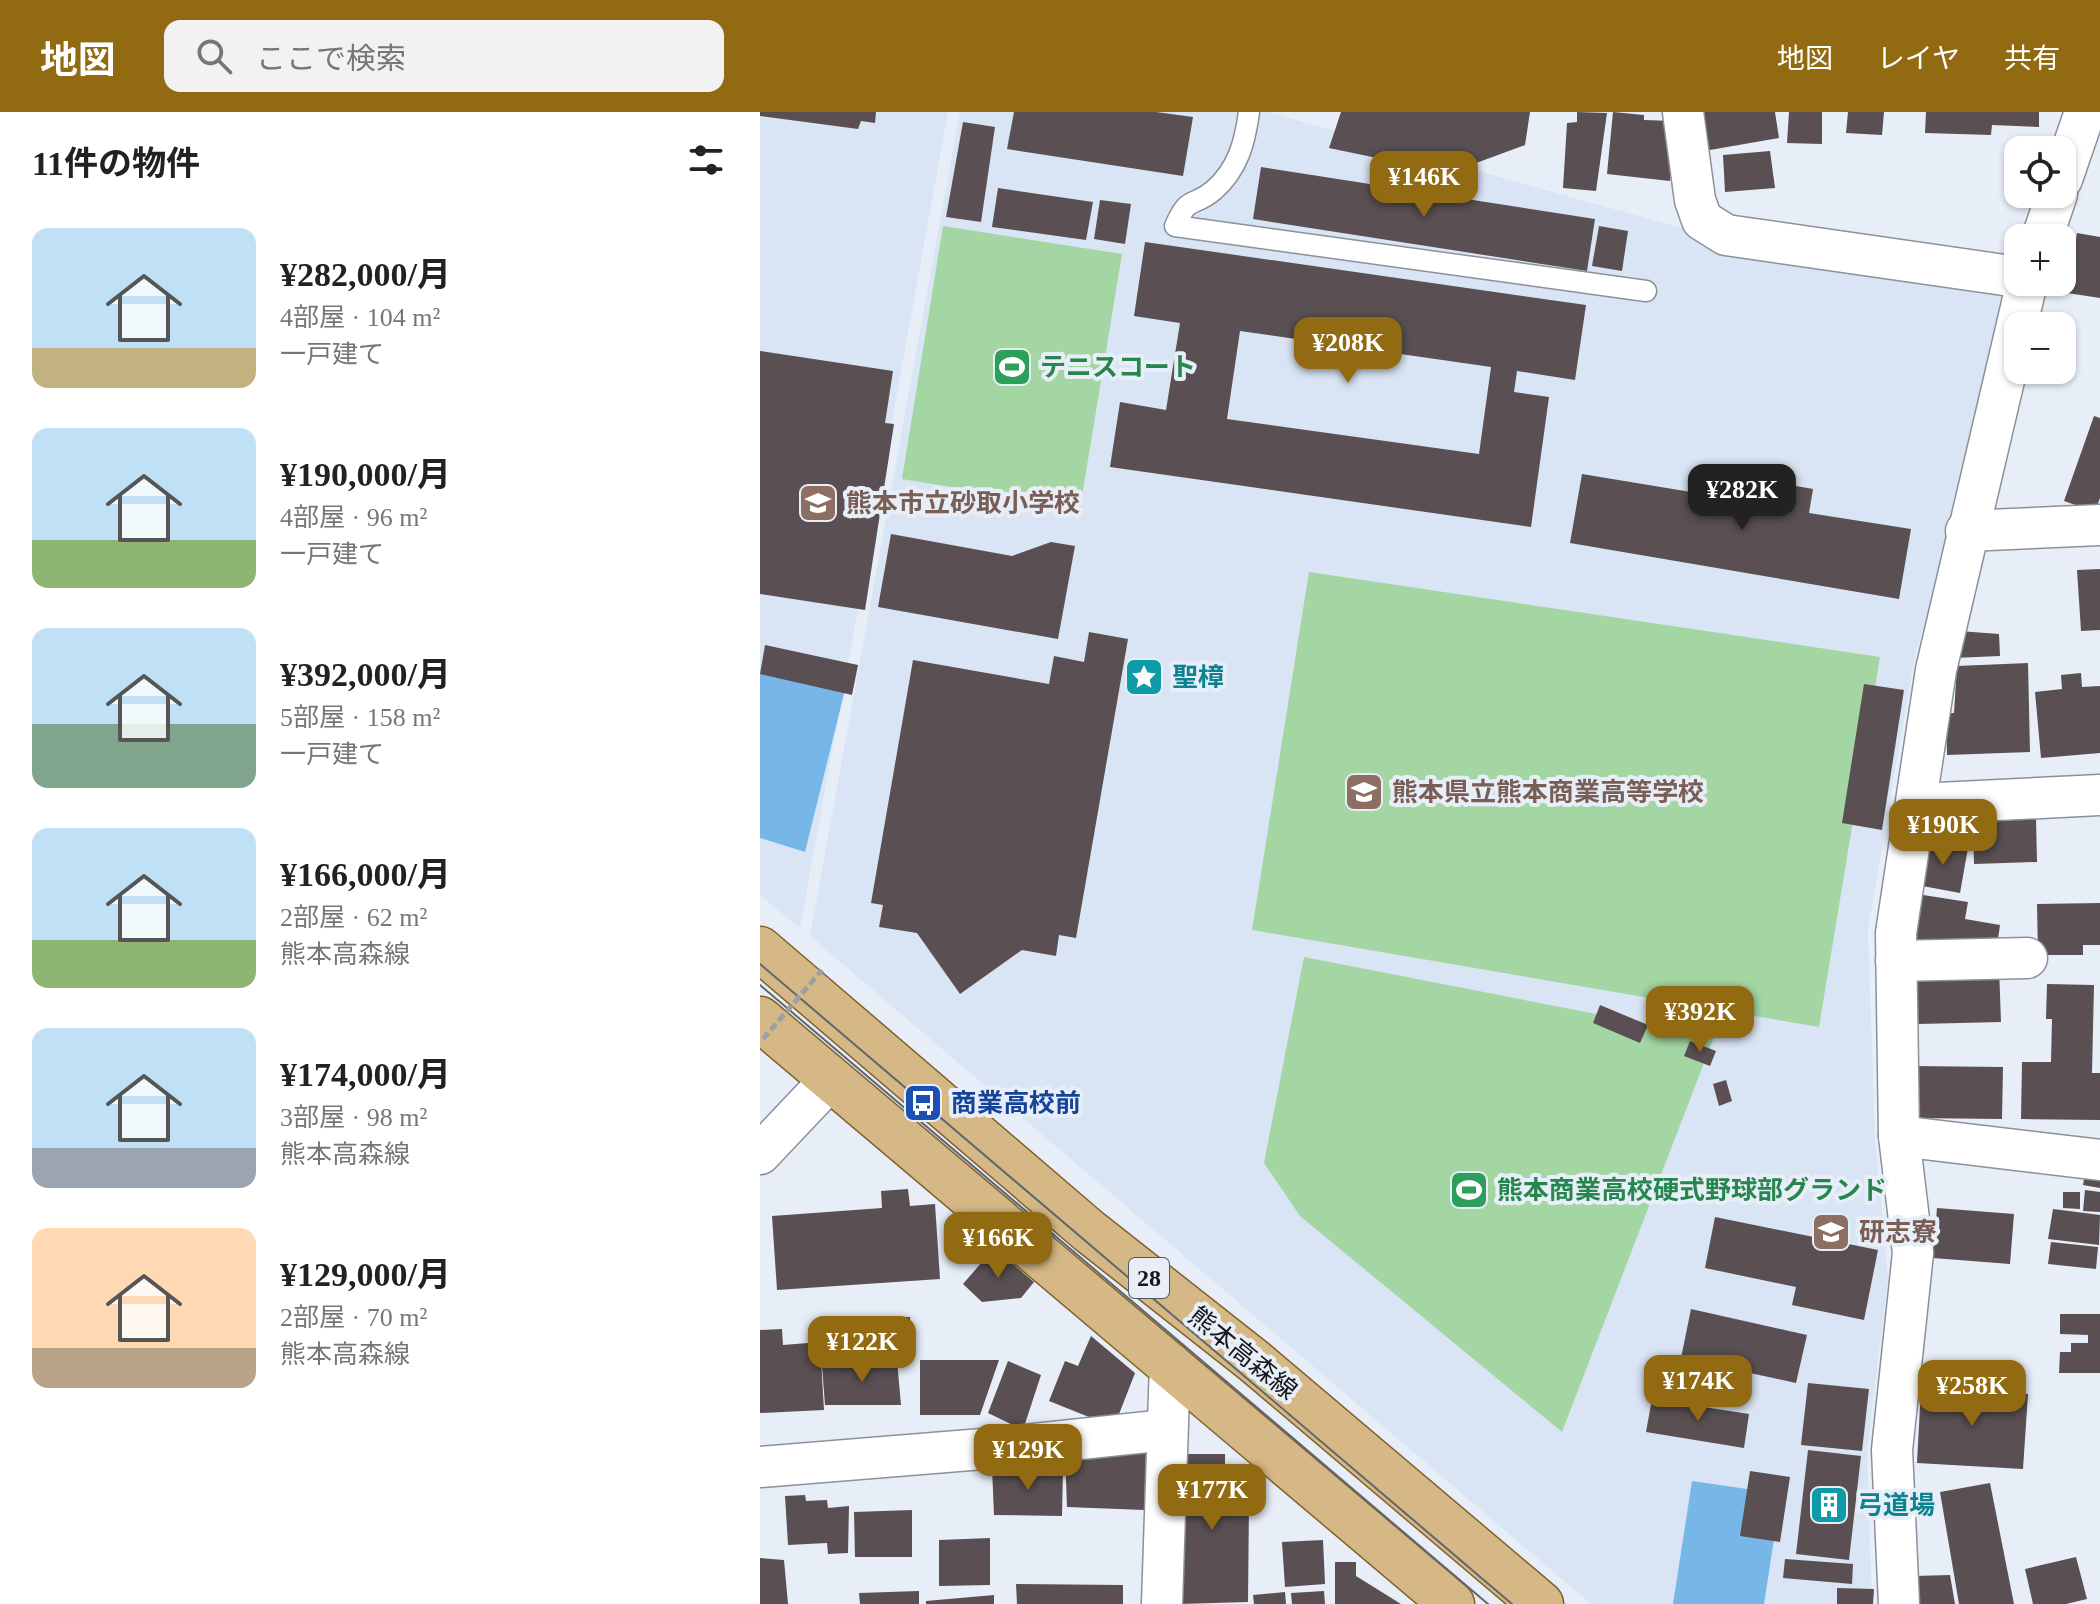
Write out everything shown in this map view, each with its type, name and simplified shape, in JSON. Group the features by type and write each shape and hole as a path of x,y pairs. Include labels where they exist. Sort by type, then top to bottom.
{"main road":[{"name":"熊本高森線","path":"760,949 1089,1231 1254,1361 1541,1604"},
{"name":"熊本高森線","path":"762,1029 831,1079 1452,1604"}],"street":[{"path":"1683,112 1695,200 1702,220 1726,235 2004,275"},
{"path":"2076,138 2085,112"},
{"path":"1899,1604 1892,1450 1913,1253 1899,1136 1896,933 1936,670 1966,531 2024,296"},
{"path":"1966,531 2100,525"},
{"path":"1918,804 2100,795"},
{"path":"1896,961 2027,958"},
{"path":"760,1154 831,1079"},
{"path":"1899,1136 2100,1160"},
{"path":"1162,1604 1170,1363"},
{"path":"760,1467 1166,1430"}],"lane":[{"path":"1249,112 1245,140 1234,168 1214,190 1185,205 1175,226 1646,291"}],"path":[{"path":"762,1029 822,970"}],"shaded area":[{"name":"熊本市立砂取小学校","path":"760,112 948,112 800,928 760,895"},
{"name":"熊本県立熊本商業高等学校","path":"960,112 1267,112 1717,238 1995,290 2003,295 2008,305 1952,532 1915,655 1868,929 1875,1138 1888,1278 1867,1450 1872,1604 1591,1604 810,936"}],"green space":[{"name":"テニスコート","path":"943,226 1122,254 1080,508 902,479"},
{"path":"1309,572 1880,657 1819,1027 1252,930"},
{"name":"熊本商業高校硬式野球部グランド","path":"1304,957 1714,1037 1562,1432 1300,1216 1264,1163"}],"water":[{"path":"760,673 845,690 805,852 760,838"},
{"path":"1692,1481 1781,1494 1764,1604 1673,1604"}],"building":[{"path":"760,112 876,112 875,123 861,121 858,129 760,116"},
{"path":"1014,112 1156,112 1193,117 1183,176 1007,149"},
{"path":"1341,112 1530,112 1525,145 1449,173 1329,148"},
{"path":"1577,112 1607,113 1596,191 1563,188 1567,123 1577,122"},
{"path":"1613,112 1644,115 1644,120 1674,121 1670,181 1607,174"},
{"path":"1698,112 1775,112 1779,138 1704,151"},
{"path":"1789,112 1822,112 1822,144 1787,143"},
{"path":"1848,112 1884,112 1882,135 1846,133"},
{"path":"1926,112 2039,112 2039,127 1992,125 1991,135 1925,133"},
{"path":"963,122 995,127 981,222 946,217"},
{"path":"1770,151 1775,188 1725,192 1723,155"},
{"path":"1261,167 1595,219 1587,271 1253,219"},
{"path":"998,188 1093,202 1086,240 992,227"},
{"path":"1100,200 1131,204 1125,244 1094,239"},
{"path":"1599,226 1628,231 1622,271 1592,266"},
{"path":"2077,233 2100,237 2100,298 2076,294"},
{"path":"1145,242 1586,305 1575,380 1517,371 1514,392 1549,397 1531,527 1110,467 1120,402 1166,410 1180,323 1134,316","holes":["1240,331 1491,367 1479,454 1227,419"]},
{"path":"760,351 893,371 885,423 894,424 865,610 760,594"},
{"path":"2094,416 2100,418 2100,498 2095,512 2064,501"},
{"path":"1713,471 1813,489 1809,513 1911,529 1899,599 1570,543 1582,474 1709,495"},
{"path":"891,534 1012,556 1051,542 1075,546 1058,639 878,607"},
{"path":"2100,569 2100,630 2081,631 2077,570"},
{"path":"1959,631 1999,634 2000,656 1953,658"},
{"path":"1089,632 1128,639 1076,938 1059,935 1056,956 1022,950 960,994 917,933 879,927 883,905 871,903 913,660 1049,684 1054,656 1084,662"},
{"path":"765,645 858,665 852,695 760,674"},
{"path":"2028,663 2030,752 1947,755 1946,713 1954,713 1957,666"},
{"path":"2081,673 2082,687 2100,686 2100,753 2041,758 2035,692 2062,689 2061,675"},
{"path":"1864,684 1904,690 1882,830 1842,823"},
{"path":"2036,818 2037,862 1974,864 1973,820"},
{"path":"1926,841 1968,848 1960,893 1917,885"},
{"path":"1923,895 1968,902 1965,919 2000,925 1996,953 1916,940"},
{"path":"2100,903 2100,945 2083,945 2083,955 2038,955 2037,904"},
{"path":"1999,968 2001,1022 1918,1024 1916,971"},
{"path":"2047,984 2094,985 2092,1073 2100,1073 2100,1120 2021,1119 2022,1062 2051,1062 2052,1019 2046,1019"},
{"path":"1600,1005 1648,1025 1640,1043 1593,1023"},
{"path":"1690,1041 1716,1051 1710,1066 1684,1056"},
{"path":"1913,1066 2003,1067 2002,1119 1912,1118"},
{"path":"1726,1080 1732,1101 1719,1106 1713,1084"},
{"path":"2086,1166 2100,1168 2100,1188 2083,1185"},
{"path":"908,1189 910,1206 935,1204 940,1279 777,1290 772,1216 882,1208 881,1191"},
{"path":"2085,1190 2100,1192 2100,1212 2083,1211"},
{"path":"2063,1192 2080,1192 2080,1209 2063,1208"},
{"path":"1937,1208 2014,1214 2010,1264 1933,1258"},
{"path":"2053,1209 2100,1215 2099,1245 2048,1239"},
{"path":"1715,1217 1878,1250 1864,1320 1792,1305 1796,1287 1705,1268"},
{"path":"2051,1242 2098,1247 2096,1269 2048,1264"},
{"path":"994,1248 1034,1282 1021,1298 982,1302 963,1284"},
{"path":"1691,1309 1807,1335 1796,1383 1681,1358"},
{"path":"2060,1314 2100,1314 2100,1373 2059,1373 2060,1352 2071,1352 2071,1343 2088,1343 2088,1335 2060,1334"},
{"path":"827,1316 910,1317 911,1349 827,1355"},
{"path":"782,1329 783,1345 820,1342 824,1410 760,1413 760,1330"},
{"path":"1091,1336 1135,1373 1114,1427 1049,1401 1065,1361 1078,1366"},
{"path":"897,1360 901,1405 825,1405 822,1366"},
{"path":"920,1360 999,1360 980,1415 920,1415"},
{"path":"1008,1361 1041,1375 1023,1430 988,1413"},
{"path":"1808,1383 1869,1389 1862,1451 1801,1445"},
{"path":"1921,1388 2028,1394 2023,1469 1917,1463"},
{"path":"1652,1399 1749,1414 1744,1448 1646,1432"},
{"name":"弓道場","path":"1808,1450 1861,1456 1849,1560 1796,1554"},
{"path":"1146,1453 1144,1510 1067,1507 1065,1454"},
{"path":"1180,1454 1225,1454 1225,1466 1240,1466 1240,1503 1249,1503 1248,1602 1179,1604"},
{"path":"992,1468 1063,1469 1062,1516 994,1515"},
{"path":"1750,1471 1790,1477 1780,1542 1740,1536"},
{"path":"1990,1483 2014,1604 1959,1604 1940,1492"},
{"path":"805,1495 806,1501 827,1500 828,1508 849,1506 848,1553 828,1554 827,1543 788,1545 785,1496"},
{"path":"912,1510 912,1557 855,1557 854,1512"},
{"path":"990,1538 990,1585 939,1586 939,1540"},
{"path":"1323,1540 1325,1584 1285,1587 1282,1542"},
{"path":"2076,1557 2087,1599 2066,1604 2033,1604 2025,1569"},
{"path":"760,1558 784,1560 788,1604 760,1604"},
{"path":"1785,1559 1853,1564 1852,1584 1783,1578"},
{"path":"1335,1562 1356,1562 1356,1576 1401,1604 1335,1604"},
{"path":"1950,1575 1955,1604 1914,1604 1914,1576"},
{"path":"1016,1584 1123,1585 1123,1604 1017,1604"},
{"path":"1837,1588 1874,1589 1873,1604 1837,1604"},
{"path":"919,1591 919,1604 860,1604 859,1593"},
{"path":"1324,1591 1325,1604 1292,1604 1291,1593"},
{"path":"1285,1592 1286,1604 1254,1604 1253,1595"},
{"path":"994,1595 994,1604 926,1604 926,1601"}],"tram line":[{"path":"760,964 1512,1604"},
{"path":"760,985 1488,1604"}],"place":[{"name":"テニスコート","path":"1012,367"},
{"name":"熊本市立砂取小学校","path":"818,503"},
{"name":"聖樟","path":"1144,677"},
{"name":"熊本県立熊本商業高等学校","path":"1364,792"},
{"name":"商業高校前","path":"923,1103"},
{"name":"熊本商業高校硬式野球部グランド","path":"1469,1190"},
{"name":"研志寮","path":"1831,1232"},
{"name":"弓道場","path":"1829,1505"}]}
